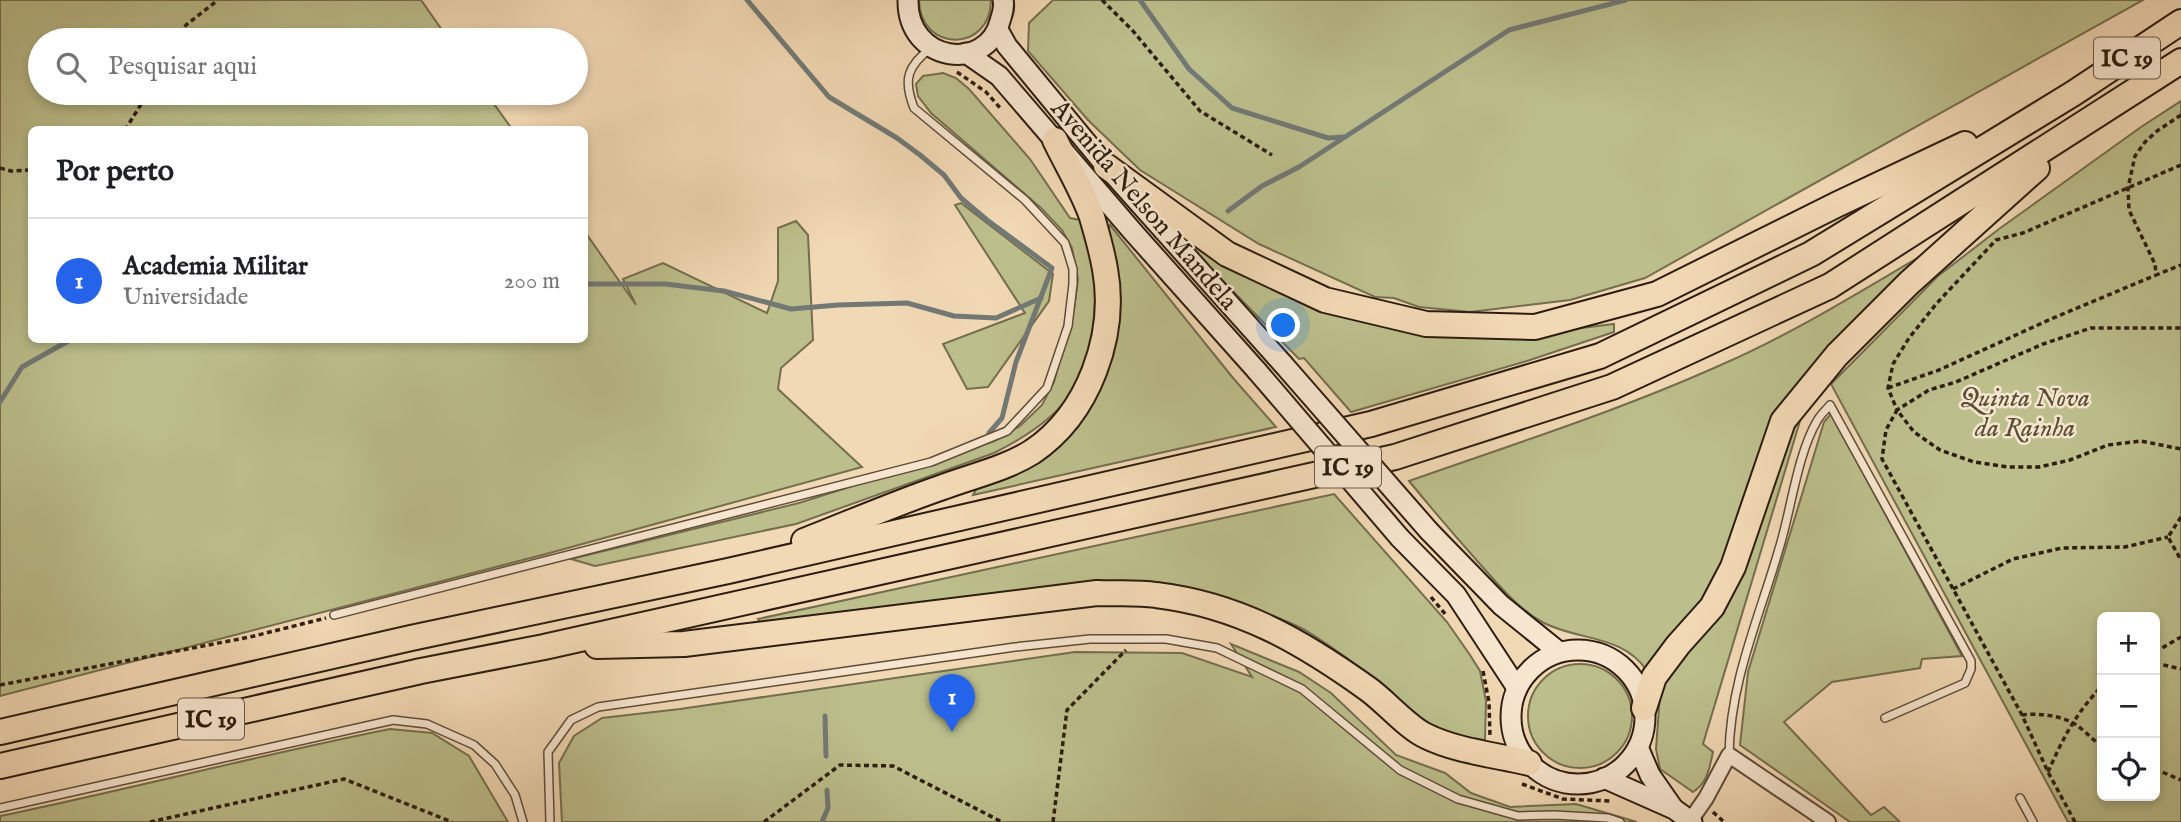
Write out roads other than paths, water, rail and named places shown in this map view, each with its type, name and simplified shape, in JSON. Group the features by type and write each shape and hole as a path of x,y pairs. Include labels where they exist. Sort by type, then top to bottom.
{"highway":[{"name":"IC 19","path":"0,732 411,638 728,571 1371,424 1600,356 1811,254 2074,93 2181,22"},
{"name":"IC 19","path":"0,766 1395,457 1612,387 1830,286 2181,61"},
{"path":"1106,166 1227,254 1325,300 1426,324 1535,327 1657,294 1838,204 2074,93"},
{"path":"1644,708 1654,677 1712,607 1733,567 1783,421 1838,355 1909,283 2090,121"},
{"path":"728,571 941,487 999,468 1031,452 1069,417 1083,397 1101,347 1107,298 1105,270 1091,215 1055,140"},
{"path":"544,647 684,644 1097,593 1154,594 1205,603 1258,622 1296,641 1370,690 1424,736 1464,749 1491,753 1521,772"}],"main road":[{"path":"907,1 909,20 918,36 931,48 942,52 966,53 979,48 998,30 1003,0"},
{"name":"Avenida Nelson Mandela","path":"998,30 1007,46 1106,166 1429,531 1501,605 1559,652"},
{"name":"Avenida Nelson Mandela","path":"966,53 999,76 1400,538 1456,595 1517,688"},
{"path":"1578,649 1597,652 1615,660 1629,673 1639,689 1644,708 1644,728 1638,747 1623,766 1604,778 1588,783 1564,782 1541,773 1521,772 1510,714 1517,688 1527,673 1542,660 1559,652 1578,649"},
{"path":"1638,747 1650,775 1685,817"},
{"path":"1604,778 1685,817"}],"street":[{"path":"1685,817 1706,798 1729,755 1828,822"}],"lane":[{"path":"334,615 931,462 1007,431 1047,388 1068,326 1073,269 1065,243 1025,200 914,108 908,93 910,75 915,60 931,48"},
{"path":"1729,755 1729,729 1740,670 1780,548 1803,457 1817,422 1830,405 1970,661 1971,669 1965,682 1885,718"},
{"path":"550,822 548,752 571,720 598,707 1014,646 1090,639 1166,639 1217,648 1302,689 1400,770 1458,799 1518,816 1608,818 1620,822"},
{"path":"0,808 393,720 428,724 474,745 495,764 515,795 523,822"},
{"path":"2020,798 2033,822"}],"waterway":[{"path":"747,0 829,97 920,155 944,175 961,198 1052,268 1016,362 1002,418 989,433"},
{"path":"1140,0 1189,69 1232,108 1328,138 1344,137"},
{"path":"1228,211 1262,186 1299,167 1509,30 1626,0"},
{"path":"588,284 665,284 724,291 791,309 907,303 954,316 996,318 1041,298"},
{"path":"0,402 22,367 65,343"},
{"path":"825,716 826,756"},
{"path":"822,822 828,808 827,790"}],"place":[{"name":"Academia Militar","path":"952,732"}],"park label":[{"name":"Quinta Nova da Rainha","path":"2025,412"}]}
